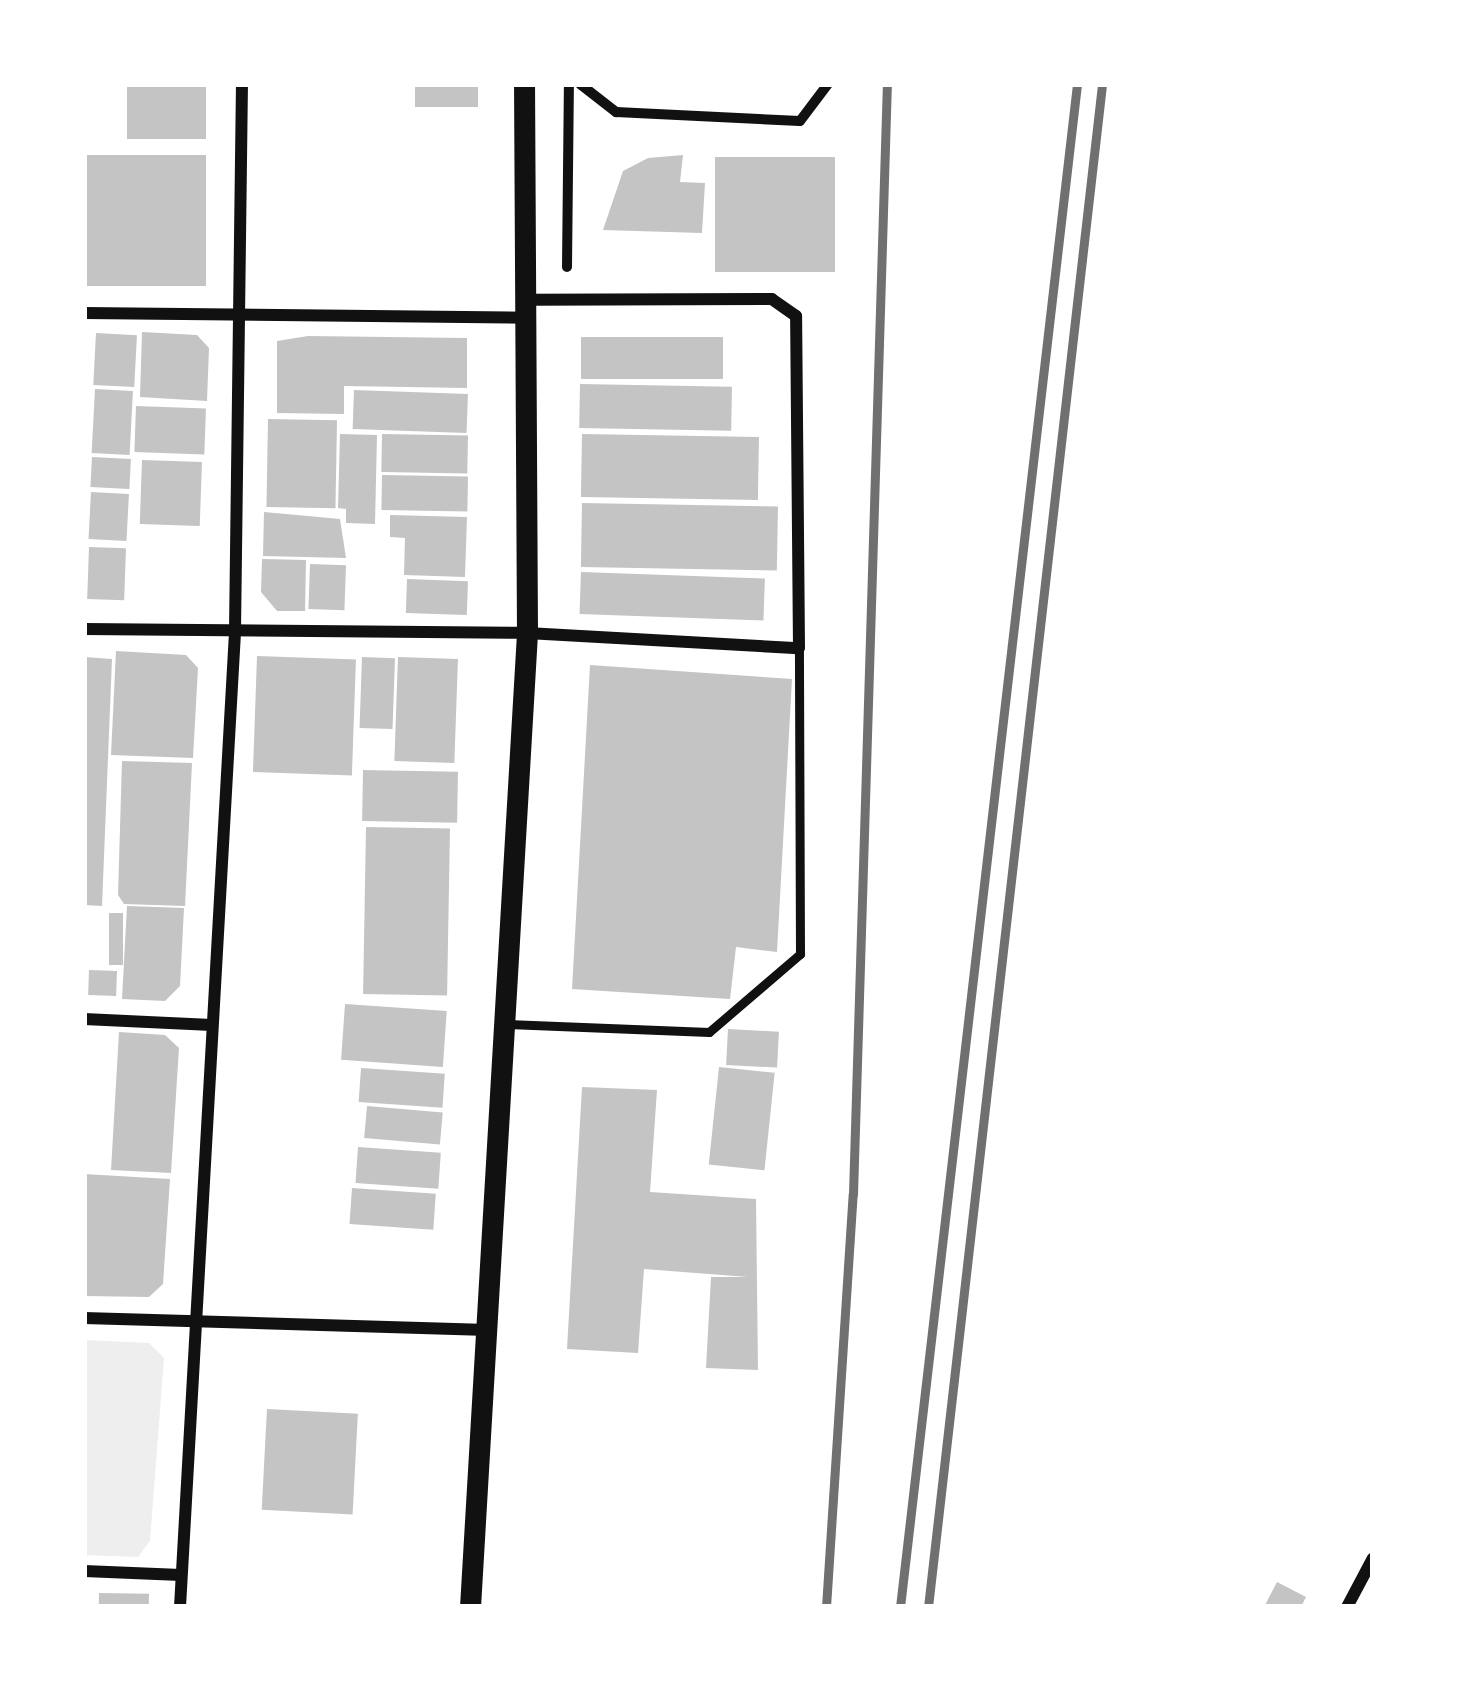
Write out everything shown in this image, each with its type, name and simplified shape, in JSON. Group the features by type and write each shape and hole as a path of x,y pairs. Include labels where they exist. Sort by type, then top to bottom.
{"street":[{"path":"180,1607 235,631 242,84"},
{"path":"470,1607 527,633 529,309 524,84"},
{"path":"567,267 569,84"},
{"path":"580,84 616,112 800,121 828,84"},
{"path":"84,313 529,309 772,299 796,316 799,648 527,633 84,629"},
{"path":"84,1019 212,1025"},
{"path":"84,1318 488,1330"},
{"path":"1346,1607 1373,1558"},
{"path":"84,1571 182,1575"}],"lane":[{"path":"507,1024 709,1032 800,954 799,648"}],"shaded area":[{"path":"84,1340 149,1343 164,1358 150,1541 138,1557 84,1555"}],"building":[{"path":"127,84 206,84 206,139 127,139"},
{"path":"415,84 478,84 478,107 415,107"},
{"path":"84,155 206,155 206,286 84,286"},
{"path":"683,155 680,182 705,183 702,233 603,230 623,171 648,158"},
{"path":"715,157 835,157 835,272 715,272"},
{"path":"142,332 197,335 209,348 207,401 140,397"},
{"path":"96,333 137,335 134,387 93,385"},
{"path":"308,336 467,338 467,388 344,386 344,414 277,413 277,341"},
{"path":"581,337 723,337 723,379 581,379"},
{"path":"580,384 732,387 731,431 579,428"},
{"path":"95,389 133,391 130,455 92,453"},
{"path":"354,390 468,394 467,433 353,429"},
{"path":"136,406 206,408 204,454 134,452"},
{"path":"268,419 337,420 335,508 266,507"},
{"path":"340,434 377,435 375,524 346,523 346,509 338,508"},
{"path":"382,434 468,436 467,473 381,472"},
{"path":"582,434 759,437 758,500 581,497"},
{"path":"92,457 131,459 129,489 90,487"},
{"path":"142,460 202,462 200,526 140,524"},
{"path":"382,475 468,477 467,511 381,510"},
{"path":"91,492 129,494 126,541 89,539"},
{"path":"582,503 778,506 777,570 581,567"},
{"path":"264,512 340,519 346,558 263,556"},
{"path":"390,515 467,517 465,577 404,575 405,538 390,537"},
{"path":"89,547 126,548 124,600 87,599"},
{"path":"262,559 306,560 305,611 277,611 261,592"},
{"path":"310,564 346,565 344,610 308,609"},
{"path":"581,572 765,578 763,620 580,614"},
{"path":"407,579 468,581 467,615 406,613"},
{"path":"116,651 186,655 198,668 193,758 111,755"},
{"path":"257,656 356,659 352,775 253,772"},
{"path":"84,657 112,659 102,906 84,905"},
{"path":"362,657 395,658 393,729 360,728"},
{"path":"398,657 458,659 454,763 394,761"},
{"path":"590,665 792,679 777,952 736,947 730,999 572,989"},
{"path":"122,761 192,763 185,906 124,904 118,895"},
{"path":"363,770 458,772 457,823 362,821"},
{"path":"366,827 450,828 447,995 363,994"},
{"path":"127,906 184,908 180,986 165,1001 122,999"},
{"path":"109,913 123,913 123,965 109,965"},
{"path":"89,970 117,971 116,996 88,995"},
{"path":"345,1004 447,1011 443,1067 341,1060"},
{"path":"728,1029 779,1032 777,1068 726,1065"},
{"path":"119,1032 165,1035 179,1048 171,1173 111,1170"},
{"path":"719,1067 775,1073 764,1170 709,1164"},
{"path":"361,1068 445,1074 442,1108 359,1102"},
{"path":"582,1087 657,1090 650,1192 756,1199 758,1370 706,1368 711,1277 748,1277 644,1269 638,1353 567,1349"},
{"path":"367,1106 443,1113 440,1145 364,1138"},
{"path":"358,1147 441,1153 438,1189 355,1183"},
{"path":"84,1174 170,1179 163,1284 149,1297 84,1296"},
{"path":"352,1188 436,1194 433,1230 349,1224"},
{"path":"267,1409 358,1414 353,1515 262,1510"},
{"path":"1277,1582 1306,1597 1301,1607 1264,1607"},
{"path":"99,1593 149,1594 149,1607 99,1607"}],"railway":[{"path":"826,1607 853,1194 887,84"},
{"path":"900,1607 1077,84"},
{"path":"928,1607 1102,84"}]}
